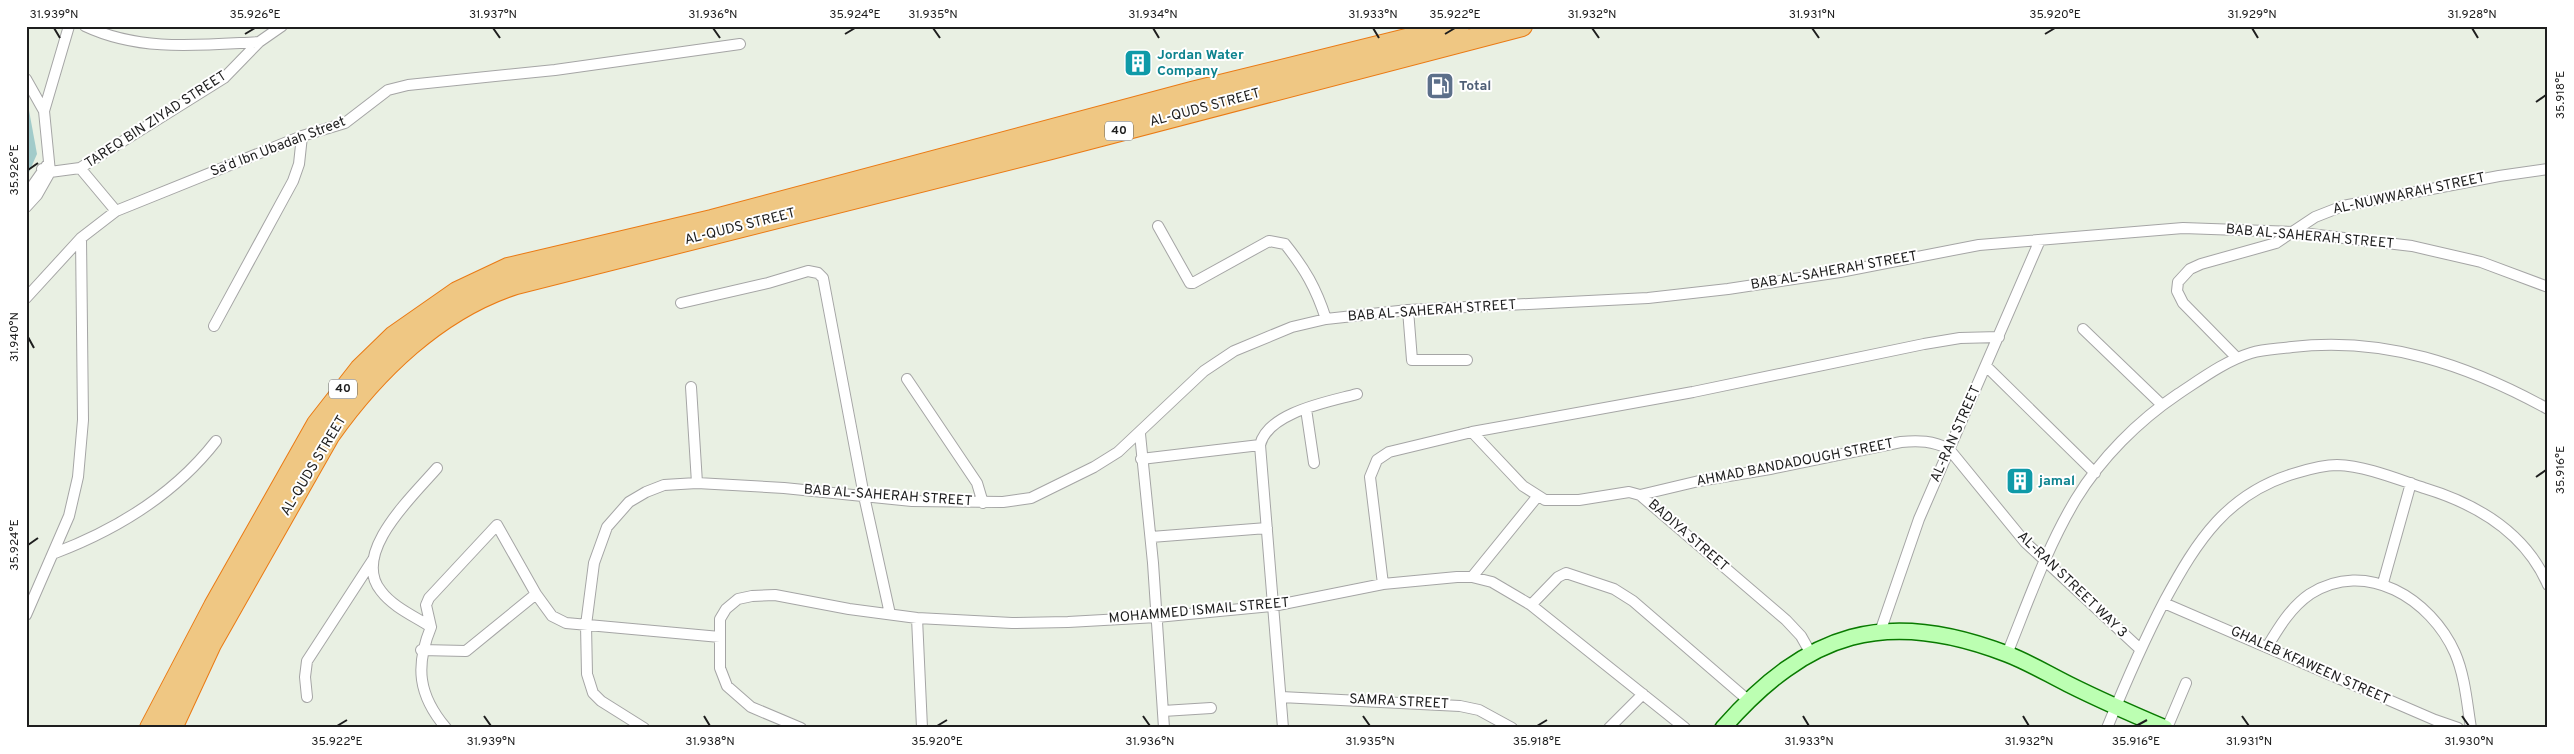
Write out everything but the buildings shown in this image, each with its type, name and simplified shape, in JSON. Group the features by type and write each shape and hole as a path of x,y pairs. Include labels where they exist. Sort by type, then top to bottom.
{"highway":[{"name":"AL-QUDS STREET","path":"150,728 214,606 317,424 360,369 394,336 457,292 508,268 712,220 1192,92 1459,26"},
{"name":"AL-QUDS STREET","path":"172,728 216,636 329,436 351,405 408,346 458,311 484,296 516,284 1051,149 1522,26"}],"street":[{"path":"26,207 37,195 47,168 44,110 69,26"},
{"path":"85,26 114,38 136,43 195,45 259,42"},
{"name":"TAREQ BIN ZIYAD STREET","path":"47,168 80,168 224,78 259,42 282,26"},
{"name":"Saʻd Ibn Ubadah Street","path":"26,298 80,238 116,210 302,136 345,123 388,90 398,86 602,64 740,44"},
{"path":"26,79 44,110"},
{"path":"214,326 293,181 298,164 302,136"},
{"path":"26,195 47,168"},
{"path":"80,168 116,210"},
{"name":"AL-NUWWARAH STREET","path":"2237,358 2184,303 2177,291 2178,282 2190,269 2201,264 2266,247 2315,217 2343,206 2499,176 2548,169"},
{"path":"1158,226 1190,283 1194,283 1268,241 1284,244 1316,288 1326,319"},
{"name":"BAB AL-SAHERAH STREET","path":"644,728 601,701 593,693 587,674 586,625 594,563 602,540 615,516 629,502 646,492 664,485 697,483 912,501 984,503 1031,498 1094,467 1118,452 1140,434 1185,387 1234,351 1292,327 1326,319 1408,310 1648,298 1822,275 1979,245 2184,228 2292,232 2412,246 2481,262 2548,287"},
{"path":"26,615 55,554 75,496 82,444 80,238"},
{"name":"AL-RAN STREET","path":"1880,632 1919,519 2040,240"},
{"path":"681,303 768,283 808,271 818,273 825,288 864,496 890,614"},
{"path":"1408,310 1412,360 1467,360"},
{"path":"2083,329 2162,405"},
{"path":"1383,584 1370,477 1373,467 1381,456 1389,452 1472,432 1683,394 1924,344 1960,338 1999,336"},
{"path":"2007,654 2044,562 2076,499 2095,473 2132,431 2162,405 2237,358 2267,350 2332,343 2370,346 2452,364 2508,387 2548,409"},
{"path":"1986,366 2095,473"},
{"path":"907,379 977,483 984,503"},
{"path":"691,386 697,483"},
{"path":"1283,728 1260,445 1263,435 1277,422 1306,409 1357,394"},
{"path":"1306,409 1314,463"},
{"name":"BADIYA STREET","path":"1472,432 1523,486 1537,497 1561,502 1630,492 1640,495 1786,620 1801,636 1810,652"},
{"path":"1140,434 1157,618 1164,728"},
{"path":"55,554 113,529 135,515 182,479 216,441"},
{"name":"AHMAD BANDADOUGH STREET","path":"1640,495 1699,481 1770,469 1901,442 1928,441 1949,449"},
{"path":"1141,459 1260,445"},
{"name":"AL-RAN STREET WAY 3","path":"1949,449 2015,531 2044,562 2140,649"},
{"path":"2108,728 2140,649 2192,551 2208,530 2232,507 2258,488 2288,475 2320,466 2354,466 2411,483 2470,504 2502,524 2520,542 2541,570 2548,585"},
{"path":"307,697 305,676 307,661 374,557 386,528 437,468"},
{"path":"2383,583 2411,483"},
{"path":"1472,577 1537,497"},
{"path":"446,728 434,712 421,684 422,650 431,627 426,605 429,598 497,525 536,594 554,618 566,623 720,637"},
{"path":"1150,537 1267,528"},
{"path":"374,557 374,576 380,590 388,600 431,627"},
{"path":"1531,605 1558,577 1566,573 1614,589 1633,601 1749,700"},
{"name":"MOHAMMED ISMAIL STREET","path":"801,728 751,707 727,686 720,668 720,619 726,609 738,600 752,596 796,598 917,618 1012,623 1157,618 1273,606 1383,584 1472,577 1492,582 1531,605 1685,728"},
{"path":"2267,647 2292,610 2322,587 2333,583 2358,581 2383,583 2424,608 2451,645 2462,678 2471,728"},
{"path":"422,650 466,651 536,594"},
{"name":"GHALEB KFAWEEN STREET","path":"2164,603 2418,713 2458,728"},
{"path":"917,618 922,728"},
{"path":"1723,728 1749,700 1785,669 1810,652 1848,638 1880,632 1926,633 1958,639 2007,654 2116,708 2166,728 2186,683"},
{"path":"1609,728 1643,694"},
{"name":"SAMRA STREET","path":"1281,697 1460,706 1479,710 1512,728"},
{"path":"1163,712 1211,708"}],"shaded area":[{"path":"26,94 37,154 26,179"}],"place":[{"name":"Jordan Water Company","path":"1138,63"},
{"name":"Total","path":"1440,86"},
{"name":"jamal","path":"2020,481"}]}
